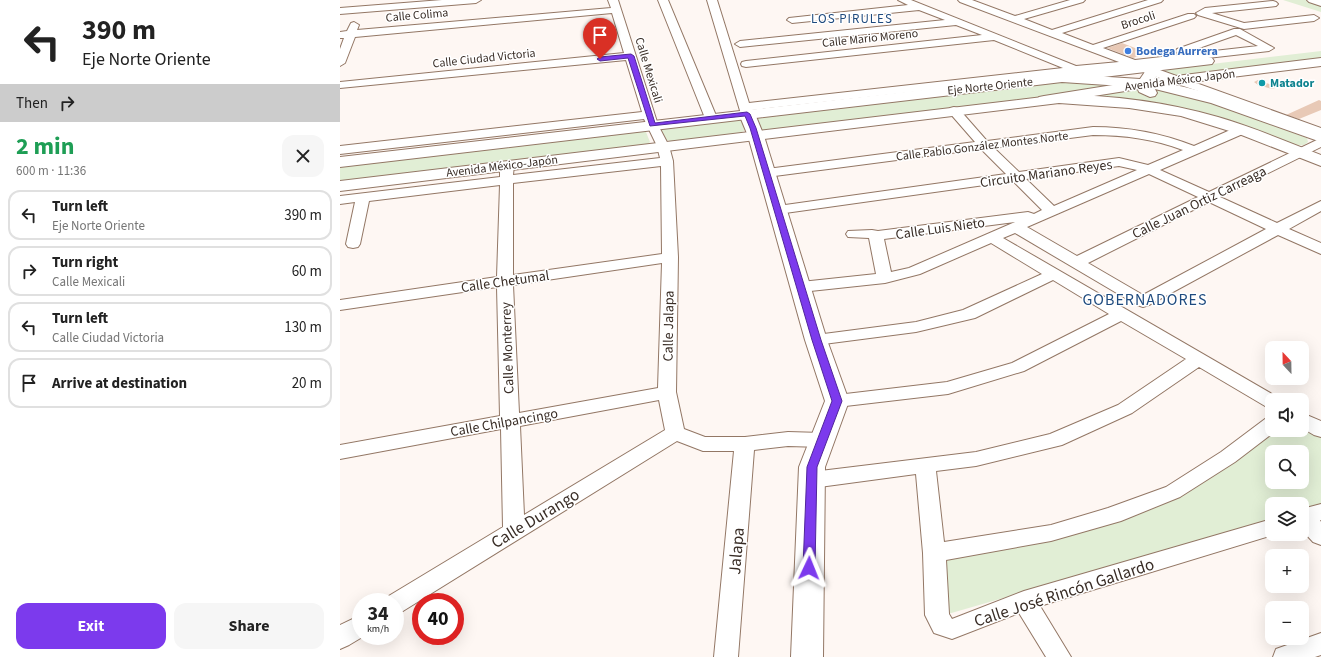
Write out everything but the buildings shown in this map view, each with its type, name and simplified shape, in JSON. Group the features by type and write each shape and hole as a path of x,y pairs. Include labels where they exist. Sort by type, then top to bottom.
{"main road":[{"name":"Avenida México Japón","path":"1039,101 1147,69 1282,52"},
{"name":"Avenida México Japón","path":"1147,69 1173,80 1321,62"},
{"name":"Eje Norte Oriente","path":"651,120 711,118 746,110 1068,74 1109,79 1147,69 1180,90 1263,115 1321,138"},
{"path":"1147,69 1144,89 1154,96 1236,124 1240,130"},
{"path":"1216,94 1213,85 1215,81 1222,76 1236,72"},
{"name":"Eje Norte Oriente","path":"665,153 756,136 1039,101 1086,99 1138,103 1198,116 1240,130 1321,161"},
{"path":"1237,107 1258,108"},
{"path":"746,110 756,136 816,340 837,401 812,467 807,657"},
{"name":"Avenida México-Japón","path":"340,162 651,120"},
{"name":"Avenida México-Japón","path":"340,186 377,181 506,173 665,153"},
{"path":"377,181 404,192"}],"street":[{"path":"340,11 476,0"},
{"path":"663,0 711,118"},
{"path":"712,0 746,110"},
{"path":"903,0 996,37 1068,74 1147,69 1215,54 1269,48 1237,31 1147,69 963,0"},
{"path":"1014,19 1080,0"},
{"path":"1262,0 1277,5 1208,10 1201,13 1244,26 1317,19"},
{"path":"1312,0 1321,3"},
{"path":"979,6 994,2"},
{"path":"1052,33 1157,3"},
{"name":"Calle Colima","path":"340,35 615,5"},
{"name":"Calle Mexicali","path":"615,5 651,120 665,153"},
{"path":"792,20 921,7"},
{"path":"340,63 359,10"},
{"path":"1294,11 1317,19"},
{"name":"Brocoli","path":"1093,48 1191,16 1177,12"},
{"path":"740,44 957,22"},
{"name":"Calle Mario Moreno","path":"746,64 996,37"},
{"name":"Calle Ciudad Victoria","path":"340,85 631,56"},
{"path":"1173,80 1258,108 1321,132"},
{"path":"954,111 984,145 1048,212"},
{"path":"340,150 651,120"},
{"name":"Calle Luis Nieto","path":"800,287 886,278 914,271 1240,130"},
{"name":"Calle Pablo González Montes Norte","path":"767,173 1093,132 1117,131 1146,134 1168,140 1194,150"},
{"name":"Calle Juan Ortiz Carreaga","path":"1077,262 1321,142"},
{"name":"Calle Jalapa","path":"665,153 670,257 667,392 675,433"},
{"name":"Circuito Mariano Reyes","path":"778,210 1119,162 1148,169 1321,249"},
{"path":"340,200 404,192 506,173"},
{"name":"Calle Monterrey","path":"506,173 505,281 514,530"},
{"path":"353,244 363,198"},
{"path":"1016,227 1143,302 1321,205"},
{"name":"Calle Luis Nieto","path":"886,278 876,236 1048,212"},
{"path":"853,234 872,234 876,236"},
{"path":"992,238 1265,398"},
{"name":"Calle Chetumal","path":"340,305 670,257"},
{"path":"816,340 916,328 968,314 1054,274"},
{"path":"837,401 948,388 1018,367 1121,314"},
{"path":"812,480 976,459 1054,440 1125,409 1198,359"},
{"name":"Calle Chilpancingo","path":"340,452 667,392"},
{"path":"1309,423 1321,430"},
{"path":"934,553 1051,534 1121,512 1173,492 1228,457 1265,429"},
{"path":"675,433 703,444 745,444 788,440 822,440"},
{"name":"Calle Durango","path":"404,598 675,433"},
{"name":"Jalapa","path":"726,657 745,444"},
{"name":"Calle José Rincón Gallardo","path":"925,466 934,553 936,615 942,626 952,630 1024,601 1265,528"},
{"path":"1309,516 1321,536"},
{"path":"1024,601 1059,657"},
{"path":"340,638 352,631"},
{"path":"1285,657 1321,644"}],"green space":[{"path":"1283,0 1310,0 1321,3 1321,12"},
{"path":"1321,51 1321,59 1179,76 1165,71 1170,69"},
{"path":"1063,81 1156,88 1213,103 1307,138 1308,142 1304,145 1295,146 1175,107 1135,100 1096,97 766,131 759,129 756,117"},
{"path":"737,119 742,121 745,127 744,131 737,134 676,142 666,140 661,131 663,129"},
{"path":"642,130 646,132 650,142 640,146 340,182 340,165"},
{"path":"1309,429 1321,436 1321,506 1309,510 1309,497 1265,497 1265,522 948,614 943,560 1132,516 1265,434 1265,437 1309,437"}],"place":[{"name":"Bodega Aurrera","path":"1128,51"},
{"name":"Matador","path":"1262,83"}],"district":[{"name":"LOS PIRULES","path":"852,18"},
{"name":"GOBERNADORES","path":"1145,299"}],"route":[{"path":"600,59 631,56 652,125 747,114 753,128 816,340 837,401 812,467 809,568"}]}
